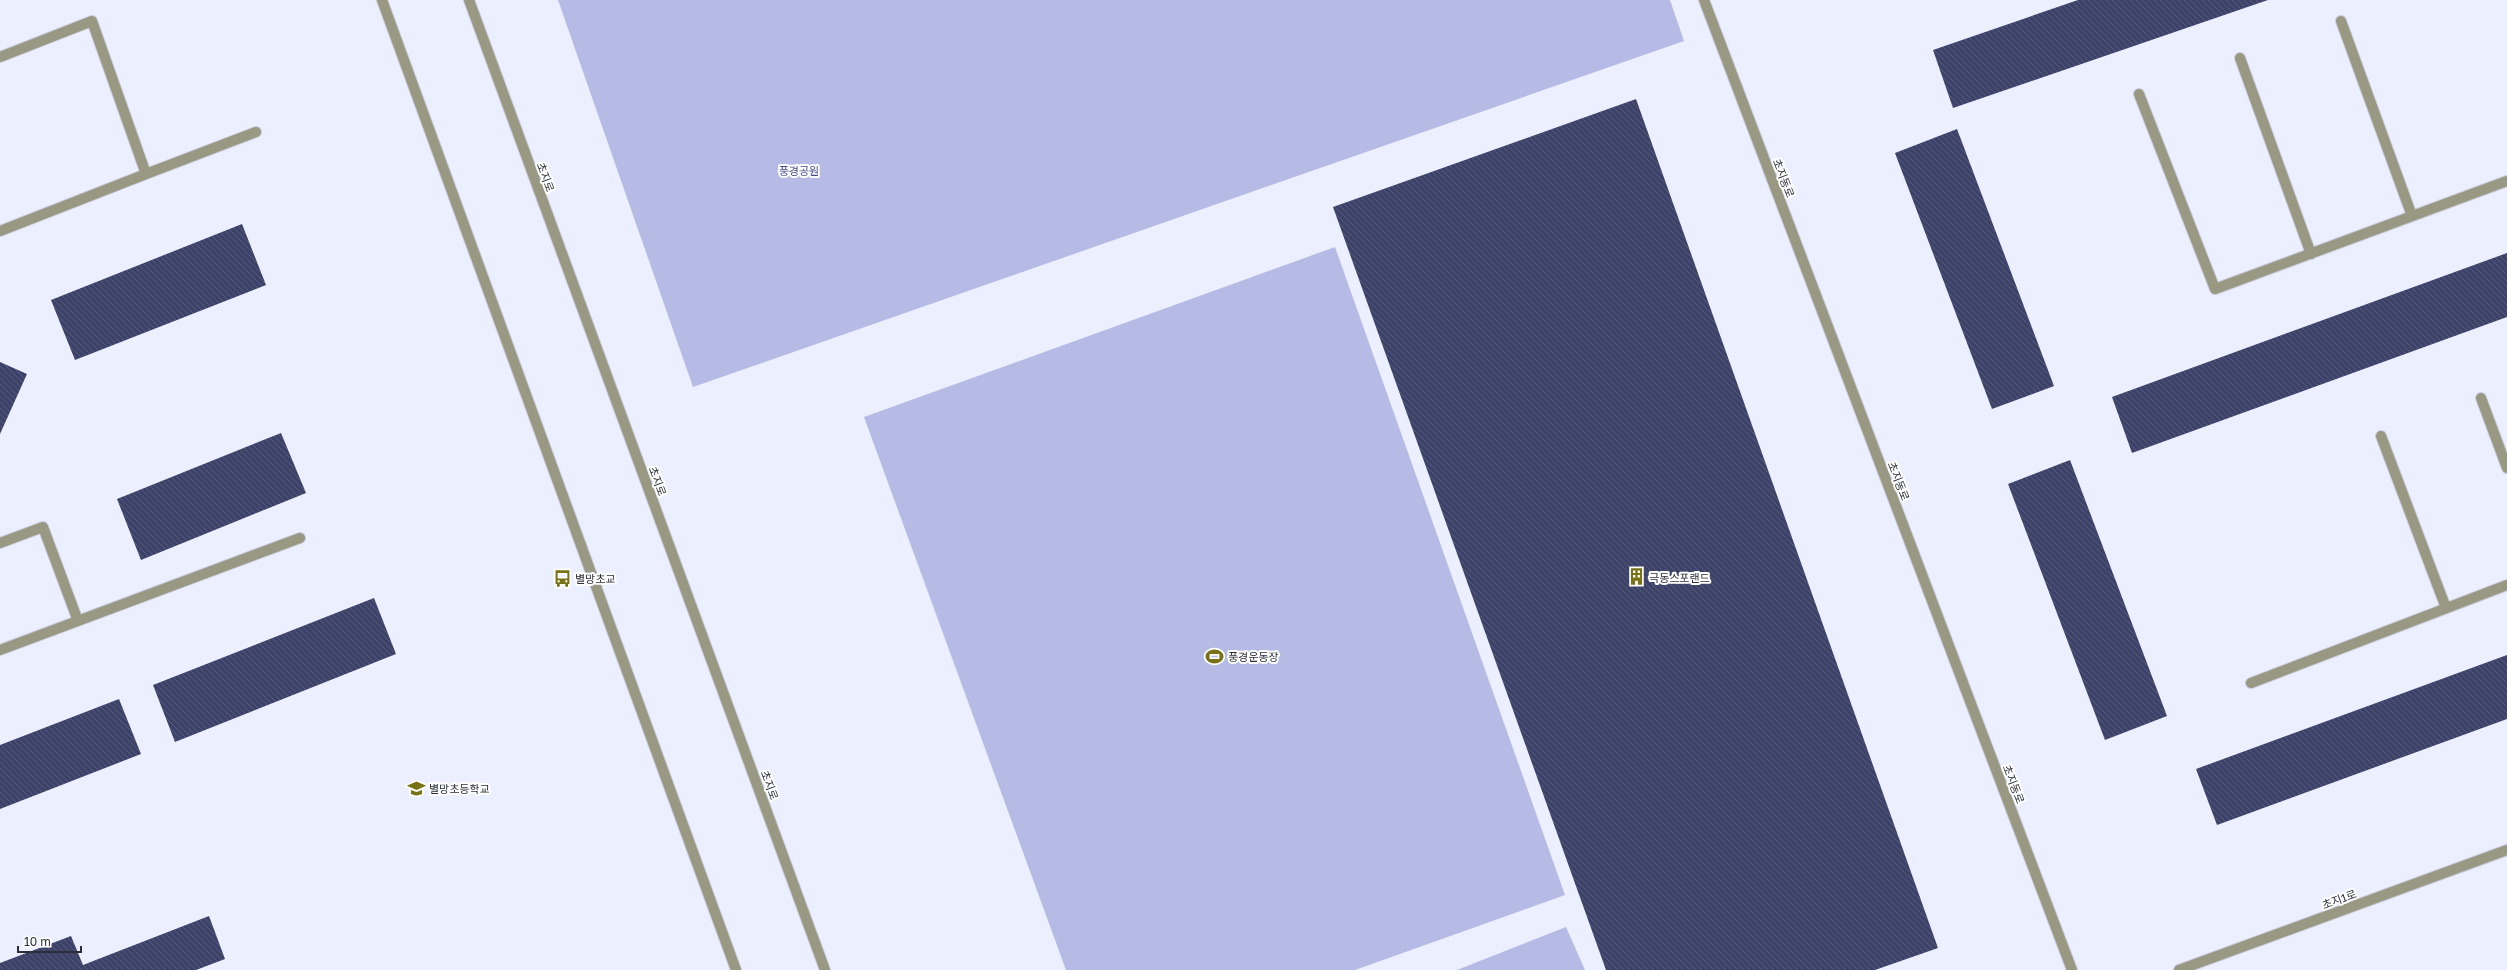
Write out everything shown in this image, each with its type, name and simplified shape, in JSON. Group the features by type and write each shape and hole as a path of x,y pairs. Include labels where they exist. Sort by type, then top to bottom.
{"street":[{"path":"382,0 736,970"},
{"name":"초지로","path":"469,0 825,970"},
{"name":"초지동로","path":"1704,0 2072,970"},
{"path":"0,57 92,21 146,174"},
{"path":"2341,21 2412,216"},
{"path":"2240,58 2311,254"},
{"path":"2140,94 2215,290 2507,181"},
{"path":"0,231 256,132"},
{"path":"2481,398 2507,468"},
{"path":"2381,436 2446,608"},
{"path":"0,543 43,527 78,621"},
{"path":"0,650 300,538"},
{"path":"2251,683 2507,585"},
{"name":"초지1로","path":"2179,970 2507,850"}],"green space":[{"name":"풍경공원","path":"558,0 1670,0 1684,41 693,387"},
{"name":"풍경운동장","path":"1335,247 1565,895 1355,970 1066,970 864,417"},
{"path":"1566,927 1585,970 1457,970"}],"building":[{"path":"2078,0 2268,0 1953,108 1933,50"},
{"name":"극동스포랜드","path":"1636,99 1938,948 1875,970 1606,970 1333,207"},
{"path":"1957,129 2054,386 1992,409 1895,153"},
{"path":"242,224 266,285 75,360 51,300"},
{"path":"2507,253 2507,317 2132,453 2112,397"},
{"path":"0,362 27,374 0,434"},
{"path":"281,433 306,493 141,560 117,499"},
{"path":"2070,460 2167,716 2105,740 2008,484"},
{"path":"374,598 396,654 175,742 153,685"},
{"path":"2507,655 2507,719 2217,825 2196,769"},
{"path":"119,699 141,754 0,809 0,745"},
{"path":"209,916 225,959 196,970 0,970 0,963 71,936 83,965"}],"place":[{"name":"극동스포랜드","path":"1636,577"},
{"name":"별망초교","path":"562,578"},
{"name":"풍경운동장","path":"1215,656"},
{"name":"별망초등학교","path":"416,788"}]}
